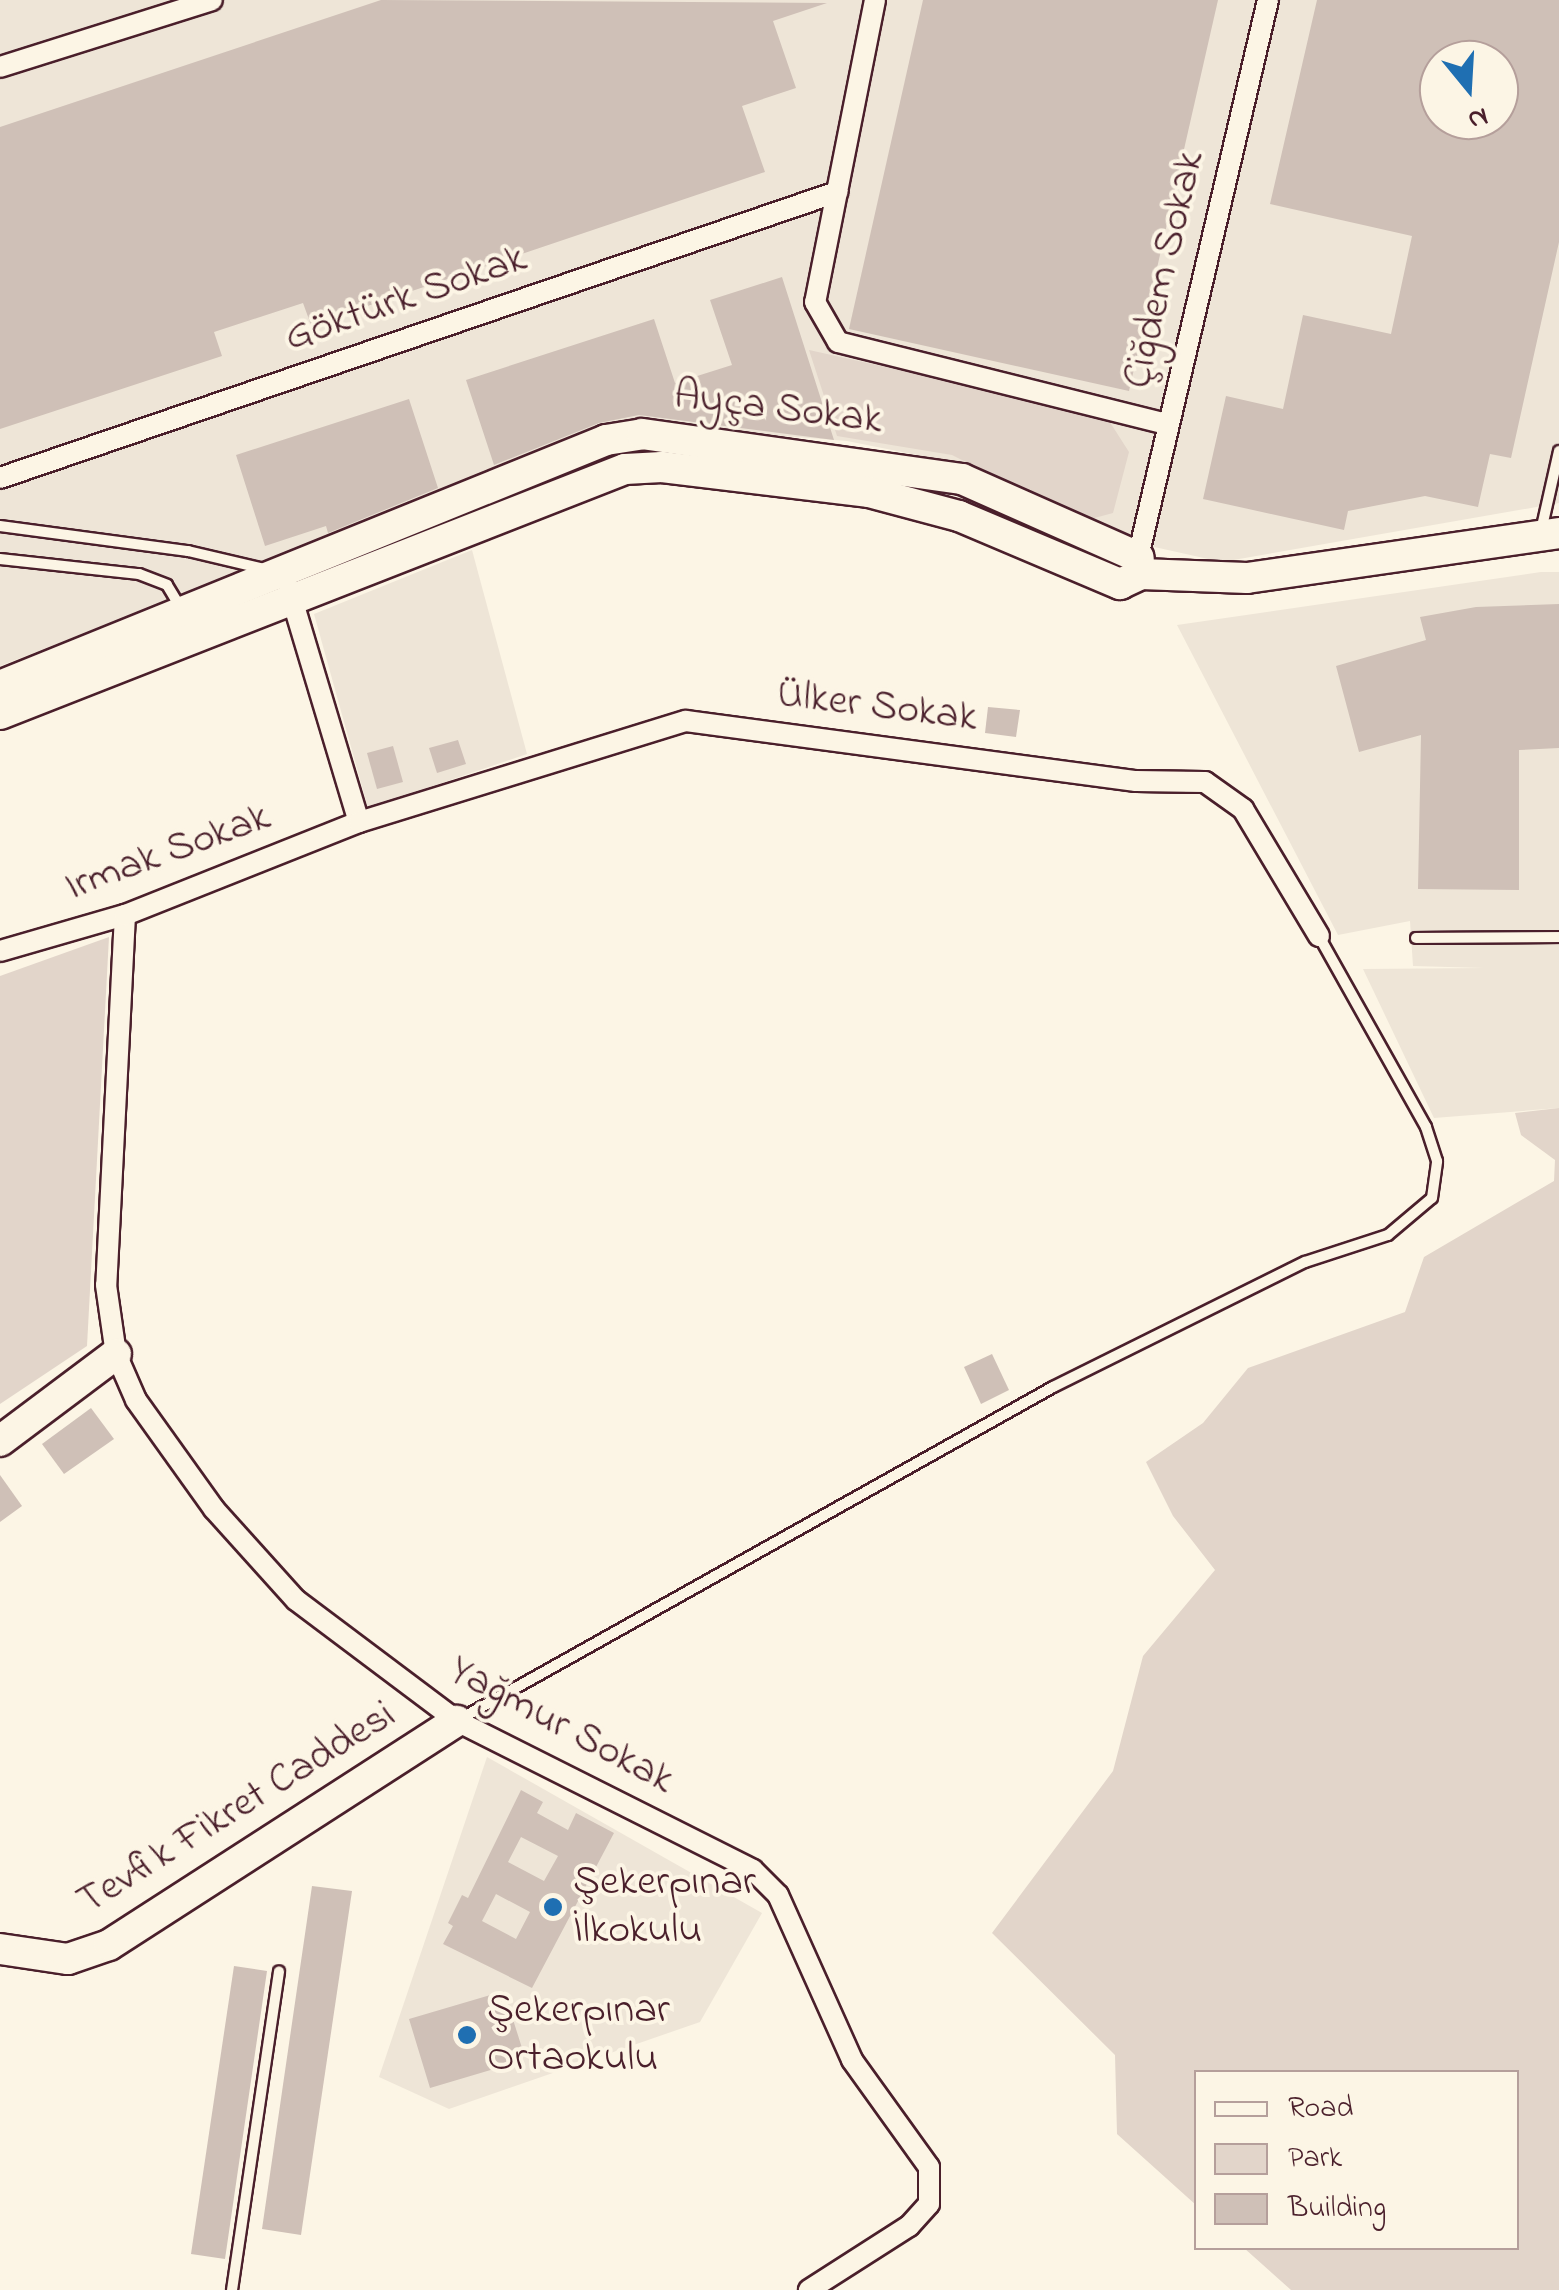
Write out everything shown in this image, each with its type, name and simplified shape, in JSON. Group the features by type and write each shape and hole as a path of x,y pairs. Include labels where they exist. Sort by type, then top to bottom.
{"street":[{"path":"0,67 212,0"},
{"path":"875,0 816,302 838,342 1168,424"},
{"name":"Çiğdem Sokak","path":"1140,566 1168,424 1268,0"},
{"name":"Göktürk Sokak","path":"0,478 837,192"},
{"path":"0,686 184,615 288,586 625,469 662,467 869,492 959,516 1120,584 1140,566 1247,578 1550,533"},
{"path":"0,714 288,586"},
{"path":"288,586 360,822"},
{"name":"Ülker Sokak","path":"360,822 686,721 1136,781 1205,782 1243,808 1319,936"},
{"name":"Irmak Sokak","path":"0,950 125,915 360,822"},
{"name":"Yağmur Sokak","path":"125,915 106,1285 116,1354 136,1400 214,1509 296,1600 456,1721 753,1870 778,1894 852,2060 929,2167 929,2204 908,2226 809,2290"},
{"path":"0,1440 116,1354"},
{"name":"Tevfik Fikret Caddesi","path":"0,1949 68,1959 109,1946 456,1721"}],"lane":[{"path":"1550,533 1559,450"},
{"path":"0,526 188,551 288,586"},
{"path":"0,559 140,574 173,590 184,615"},
{"path":"456,1721 1054,1387 1305,1262 1388,1235 1432,1198 1437,1161 1426,1128 1319,936"},
{"path":"1416,938 1559,937"},
{"path":"232,2290 280,1971"}],"shaded area":[{"path":"0,0 1559,0 1559,503 1222,562 1096,534 952,462 847,441 621,423 0,666"},
{"path":"472,550 527,754 368,808 314,614"},
{"path":"1559,572 1559,1108 1434,1118 1363,969 1484,968 1413,966 1410,921 1338,935 1177,625"},
{"path":"487,1757 762,1913 700,2022 449,2109 379,2077"}],"green space":[{"path":"809,350 1106,416 1129,452 1113,513 1083,521 952,455 837,436"},
{"path":"109,937 87,1346 0,1404 0,976"},
{"path":"1559,1108 1559,2290 1291,2290 1246,2250 1519,2250 1519,2070 1194,2070 1194,2203 1117,2134 1115,2055 992,1933 1113,1771 1143,1656 1215,1570 1173,1516 1146,1462 1203,1423 1248,1368 1405,1312 1424,1257 1554,1181 1555,1160 1521,1135 1515,1113"}],"building":[{"path":"381,0 827,3 773,21 796,88 742,106 765,172 311,325 303,303 214,332 222,356 0,429 0,127"},
{"path":"923,0 1218,0 1129,391 849,329"},
{"path":"1317,0 1559,0 1559,242 1511,458 1490,454 1478,507 1425,496 1348,511 1344,530 1203,499 1226,396 1283,409 1303,315 1391,334 1412,236 1270,204"},
{"path":"782,277 834,440 639,415 599,423 494,465 466,380 654,319 675,383 732,365 710,300"},
{"path":"409,399 438,488 328,533 326,526 265,546 236,455"},
{"path":"1559,604 1559,748 1519,750 1519,890 1418,889 1421,735 1359,752 1336,666 1426,640 1420,617 1476,607"},
{"path":"988,707 1020,710 1016,737 985,733"},
{"path":"458,740 466,764 437,773 429,748"},
{"path":"393,746 403,782 377,789 367,753"},
{"path":"992,1354 1009,1390 981,1404 964,1367"},
{"path":"91,1408 114,1439 64,1474 42,1444"},
{"path":"0,1475 22,1506 0,1522"},
{"path":"521,1790 543,1802 537,1813 568,1830 576,1813 614,1833 532,1988 443,1944 462,1895 468,1898","holes":["521,1837 558,1856 544,1881 508,1862","496,1894 530,1912 516,1939 482,1921"]},
{"path":"312,1886 352,1891 301,2235 262,2229"},
{"path":"234,1966 267,1971 225,2259 191,2254"},
{"path":"504,1991 522,2048 510,2051 514,2063 430,2088 409,2019"}],"place":[{"name":"Şekerpınar İlkokulu","path":"553,1907"},
{"name":"Şekerpınar Ortaokulu","path":"467,2035"}]}
